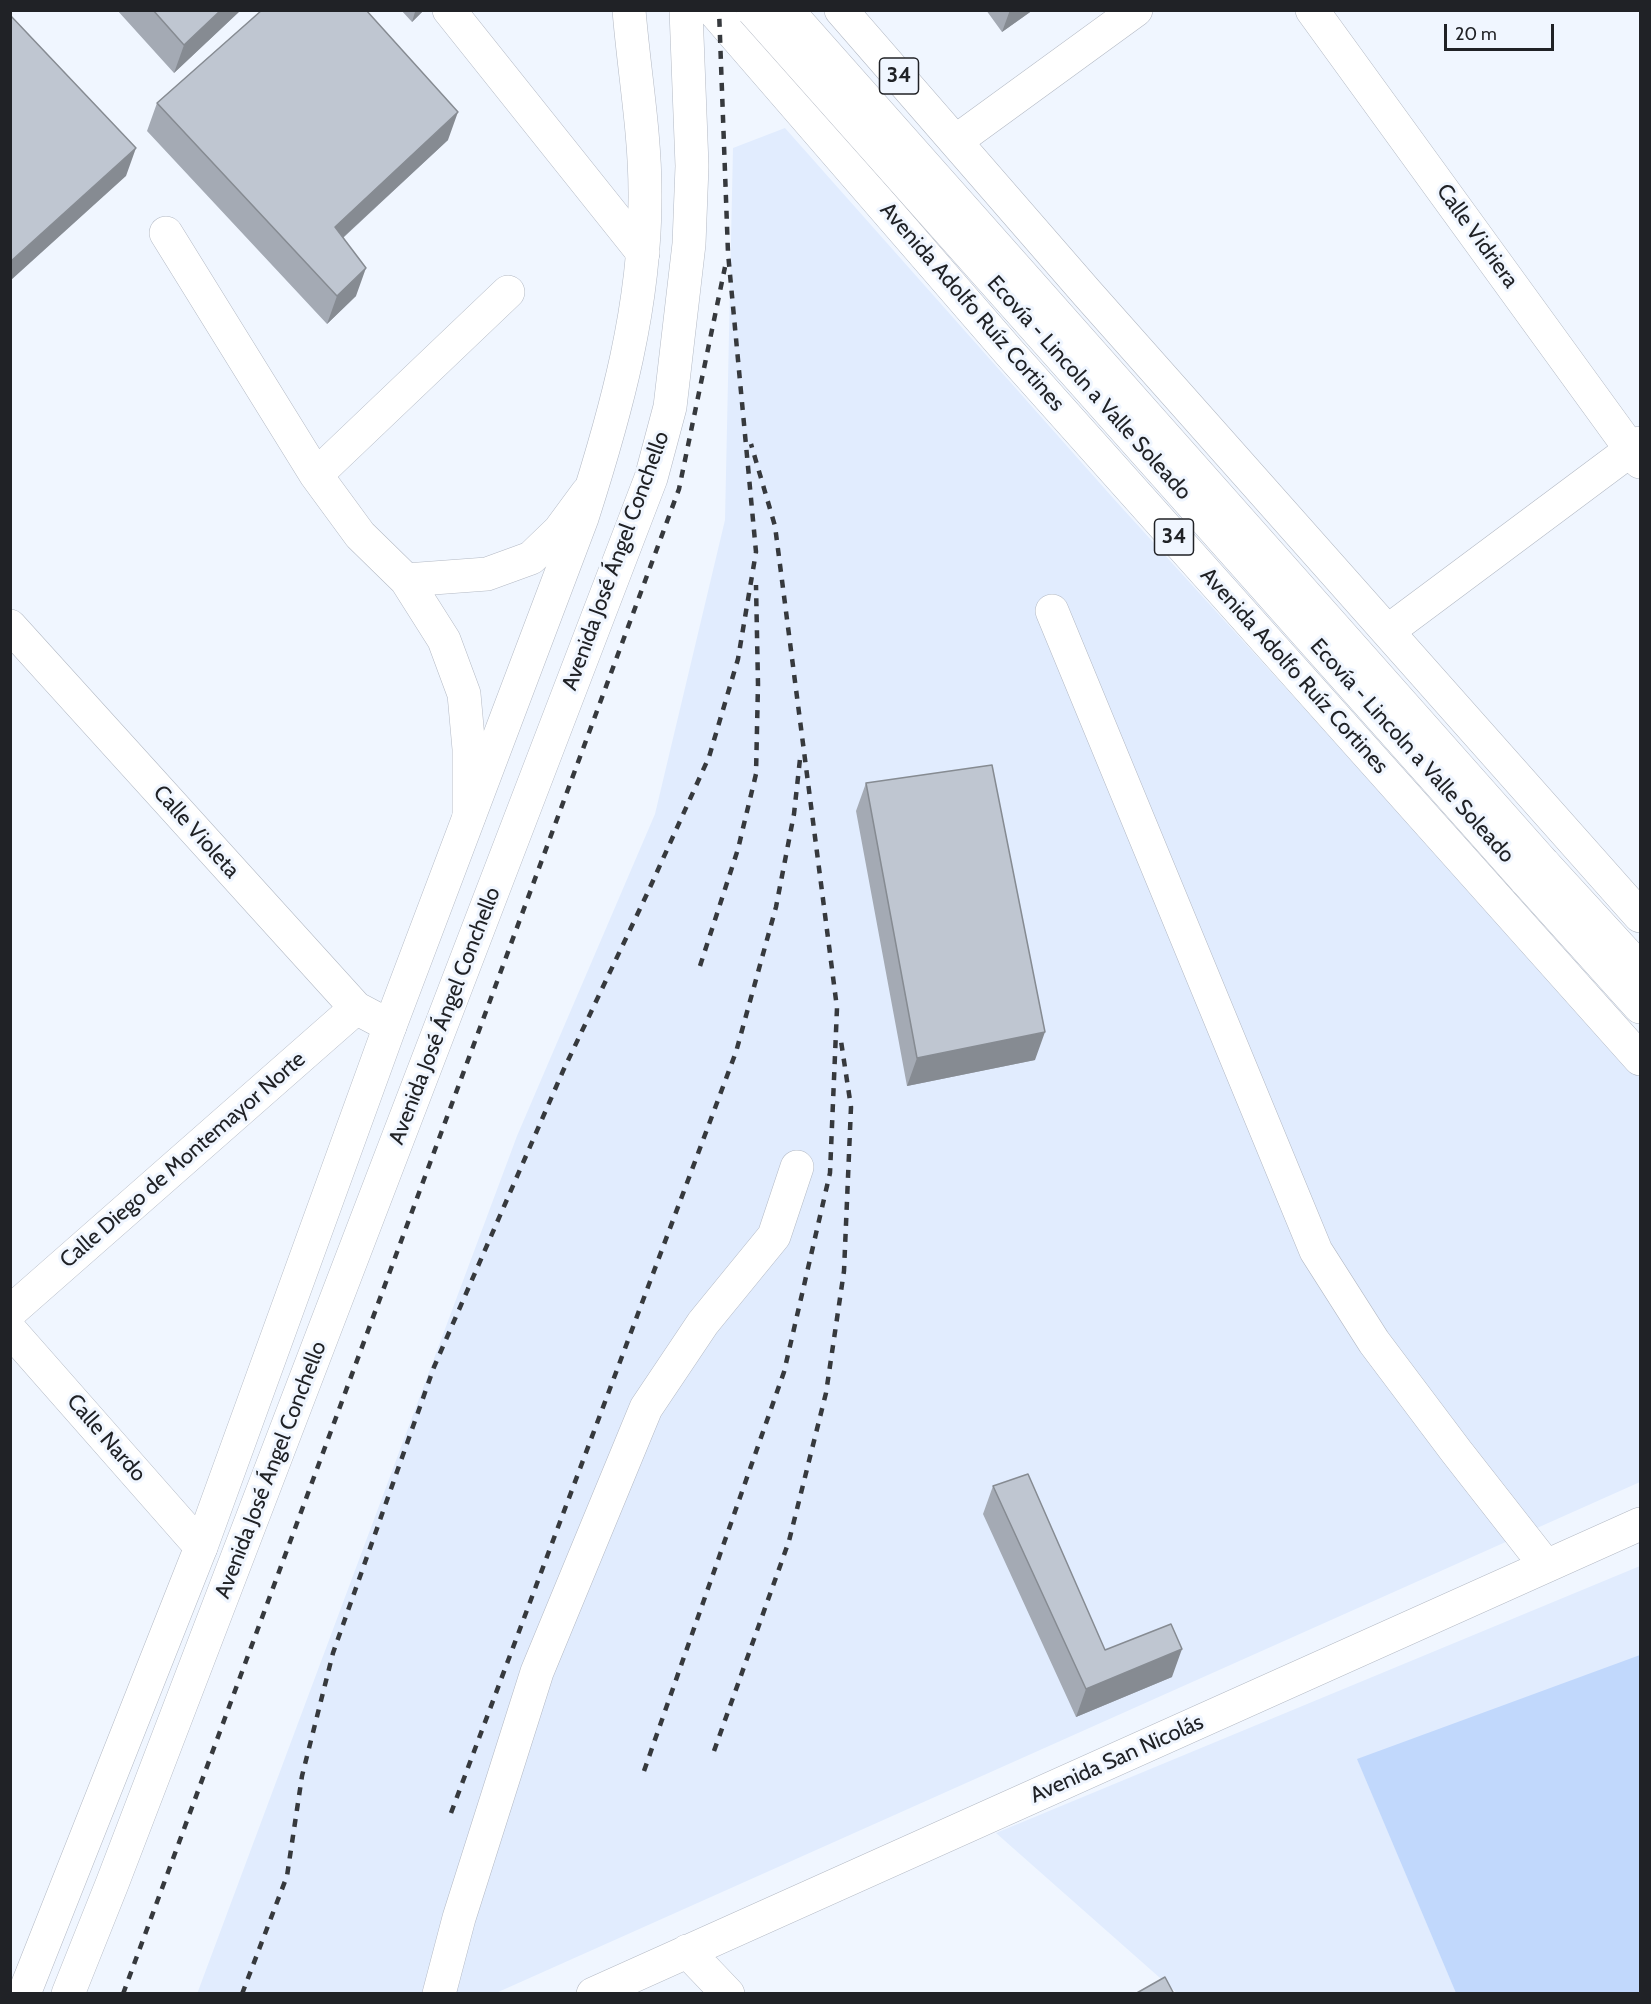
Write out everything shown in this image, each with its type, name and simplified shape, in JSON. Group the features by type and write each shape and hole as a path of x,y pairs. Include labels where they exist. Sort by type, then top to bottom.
{"main road":[{"path":"448,10 643,253"},
{"name":"Avenida José Ángel Conchello","path":"24,1994 201,1547 390,1026 593,485 621,385 634,325 643,253 645,192 629,10"},
{"name":"Avenida José Ángel Conchello","path":"68,1994 651,478 670,407 689,244 692,166 686,10"},
{"name":"Avenida Adolfo Ruíz Cortines","path":"713,10 1008,351 1641,1059"},
{"name":"Ecovía - Lincoln a Valle Soleado","path":"753,10 1534,871 1641,1006"},
{"path":"787,10 1534,871 1641,969"},
{"name":"34","path":"841,10 1087,293 1641,916"},
{"path":"956,141 1136,10"},
{"name":"Calle Vidriera","path":"1312,10 1638,451"},
{"path":"166,233 316,475 360,536 406,580 444,640 464,694 469,749 468,818"},
{"path":"316,475 508,292"},
{"path":"1008,351 1013,333 1022,318 1035,304 1052,295 1087,293"},
{"path":"1388,631 1562,502 1638,451"},
{"path":"406,580 487,574 531,558 559,531 593,485"},
{"path":"1052,611 1316,1251 1374,1342 1546,1566"},
{"name":"Calle Violeta","path":"10,626 356,1008 390,1026"},
{"name":"Calle Diego de Montemayor Norte","path":"10,1312 356,1008"},
{"path":"439,1994 459,1918 537,1672 646,1408 703,1323 774,1236 797,1167"},
{"name":"Calle Nardo","path":"10,1330 201,1547"},
{"name":"Avenida San Nicolás","path":"593,1994 1641,1524"},
{"path":"687,1952 728,1994"}],"shaded area":[{"path":"785,128 1113,498 1640,1078 1640,1482 496,1993 197,1994 517,1136 655,814 725,520 733,148"},
{"path":"1640,1566 1640,1993 1177,1993 996,1833"},
{"path":"1640,1655 1640,1993 1456,1993 1357,1759"}],"building":[{"path":"153,10 221,10 184,45"},
{"path":"262,10 366,10 458,112 335,227 366,268 337,296 157,103"},
{"path":"10,15 136,148 10,262"},
{"path":"992,765 1045,1032 917,1058 866,783"},
{"path":"1028,1474 1105,1650 1171,1624 1182,1649 1086,1689 993,1486"},
{"path":"1165,1977 1174,1994 1135,1994"}],"railway":[{"path":"242,1994 287,1876 302,1776 333,1653 434,1367 563,1071 709,757 738,659 756,552 728,253 719,10"},
{"path":"123,1994 679,489 725,267"},
{"path":"644,1771 784,1372 830,1173 837,1008 775,526 751,444"},
{"path":"700,966 738,849 756,774 758,684 756,585"},
{"path":"451,1813 736,1052 776,907 794,814 800,759"},
{"path":"714,1751 789,1541 826,1393 844,1271 851,1107 841,1041"}]}
